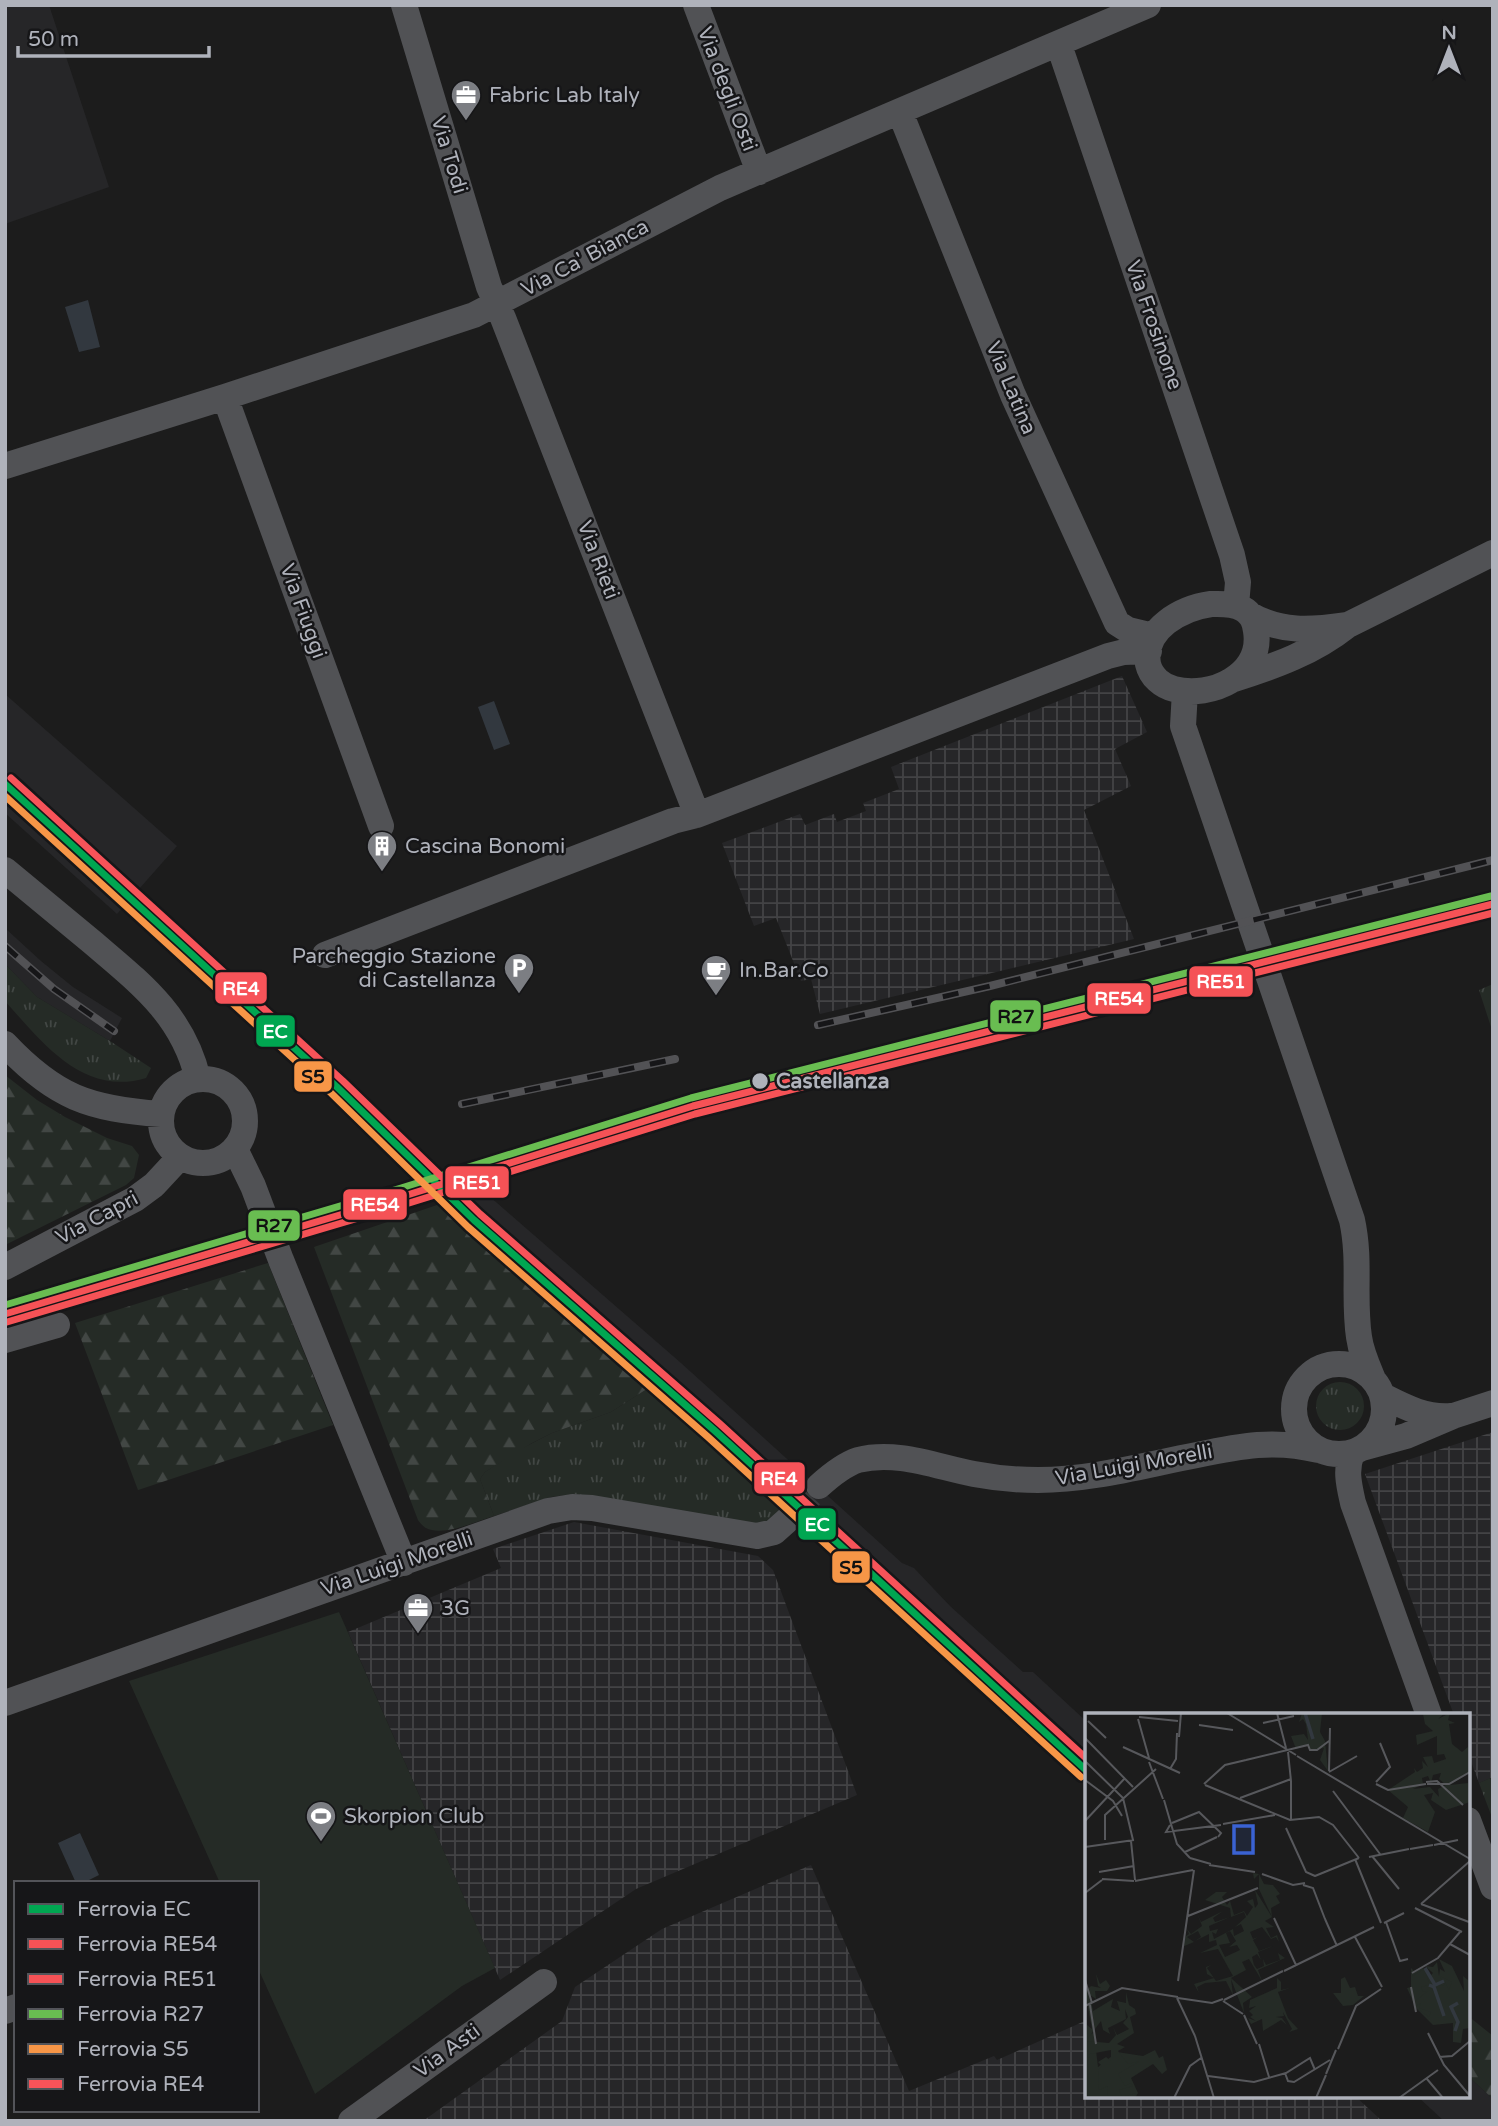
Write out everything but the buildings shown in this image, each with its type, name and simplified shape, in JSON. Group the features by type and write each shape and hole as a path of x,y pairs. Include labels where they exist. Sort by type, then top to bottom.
{"street":[{"name":"Via Todi","path":"404,5 487,281 497,305"},
{"name":"Via degli Osti","path":"696,5 759,172"},
{"name":"Via Ca' Bianca","path":"5,466 474,315 698,200 1148,5"},
{"name":"Via Frosinone","path":"1059,45 1232,555 1243,610"},
{"name":"Via Latina","path":"900,112 1013,395 1117,623 1151,643"},
{"name":"Via Rieti","path":"497,305 697,815"},
{"name":"Via Fiuggi","path":"225,397 382,826"},
{"path":"1151,643 1149,664 1154,677 1166,687 1203,692 1309,651 1348,625 1491,560"},
{"path":"325,955 1108,656 1151,643 1171,619 1197,607 1211,604 1243,610 1268,624 1293,630 1348,625"},
{"path":"1233,680 1248,664 1255,648 1256,628 1243,610"},
{"path":"1185,691 1183,726 1352,1220 1358,1260 1359,1337 1365,1360 1385,1408 1382,1426 1376,1437 1357,1451 1349,1461 1348,1477 1353,1503 1428,1713"},
{"path":"5,870 150,993 187,1043 198,1079"},
{"path":"5,1044 33,1073 64,1093 120,1110 161,1114"},
{"path":"198,1079 212,1080 226,1086 236,1095 243,1108 245,1122 242,1136 235,1149 215,1162 191,1162 180,1157 170,1149 160,1126 165,1101 174,1090 198,1079"},
{"path":"235,1149 253,1186 404,1563"},
{"name":"Via Capri","path":"5,1267 135,1199 154,1185 180,1157"},
{"path":"1318,1450 1297,1427 1294,1408 1297,1391 1334,1352 1344,1335 1357,1300"},
{"path":"5,1340 57,1325"},
{"path":"1320,1368 1348,1365 1362,1370 1378,1387 1412,1411 1426,1415 1453,1416"},
{"path":"1250,1444 1293,1445 1335,1454 1357,1451 1406,1436 1493,1403"},
{"path":"1250,1444 1280,1425 1294,1408"},
{"name":"Via Luigi Morelli","path":"818,1486 848,1464 872,1458 895,1457 973,1474 1008,1479 1046,1480 1090,1476 1250,1444"},
{"name":"Via Luigi Morelli","path":"5,1703 538,1514 572,1507 592,1508 757,1536 774,1532 793,1515"},
{"path":"1470,1825 1493,1887"},
{"name":"Via Asti","path":"351,2121 544,1982"}],"shaded area":[{"path":"5,5 49,5 109,187 5,224"},
{"path":"88,300 100,347 79,352 65,307"},
{"path":"1122,676 1147,732 1115,749 1131,786 1084,810 1134,939 820,1014 811,979 801,981 776,918 754,926 722,843 800,814 805,825 834,814 837,822 866,811 863,803 899,789 891,767"},
{"path":"5,694 177,846 117,914 5,813"},
{"path":"494,701 510,744 494,750 478,707"},
{"path":"5,928 73,987 122,1018 110,1041 37,997 5,964"},
{"path":"473,1182 681,1363 902,1563 914,1568 950,1606 1023,1672 1033,1672 1085,1720 1085,1782 786,1508 434,1199"},
{"path":"1493,1432 1493,1777 1479,1783 1470,1758 1470,1713 1453,1713 1365,1474"},
{"path":"574,1522 758,1556 773,1570 857,1795 636,1889 500,1980 348,1632 501,1568 493,1549"},
{"path":"80,1833 99,1875 87,1881 75,1881 58,1843"},
{"path":"811,1865 909,2091 994,2056 997,2060 1085,2021 1085,2098 1357,2098 1382,2121 423,2121 562,2021 575,1987 662,1929"},
{"path":"1470,2078 1493,2099 1493,2121 1444,2121 1419,2098 1470,2098"}],"green space":[{"path":"5,964 37,997 151,1068 146,1078 123,1082 103,1080 83,1073 66,1062 34,1033 5,1001"},
{"path":"1493,984 1493,1033 1479,990"},
{"path":"5,1075 37,1100 65,1117 107,1138 132,1146 139,1155 134,1178 126,1185 5,1245"},
{"path":"440,1204 650,1387 611,1412 552,1433 485,1472 480,1479 494,1516 441,1531 425,1528 418,1520 314,1247"},
{"path":"268,1263 333,1425 138,1490 75,1323"},
{"path":"1340,1382 1357,1389 1364,1406 1357,1423 1340,1430 1323,1423 1316,1406 1323,1389"},
{"path":"650,1387 786,1508 769,1522 755,1527 574,1494 551,1497 494,1516 480,1479 485,1472 552,1433 611,1412"},
{"name":"Skorpion Club","path":"339,1612 495,1968 462,1986 315,2094 259,1970 259,1881 219,1881 129,1681"},
{"path":"1493,1777 1493,1820 1479,1783"},
{"path":"1470,2018 1493,2036 1493,2099 1470,2078"}],"tunnel":[{"path":"793,1515 819,1486"}],"railway":[{"path":"818,1025 990,986 1493,860"},
{"path":"5,946 54,989 114,1031"},
{"path":"462,1104 675,1059"}],"rail line":[{"name":"RE4","path":"11,778 343,1081 480,1214 720,1424 1085,1757"},
{"name":"EC","path":"5,784 337,1087 474,1220 714,1430 1085,1769"},
{"name":"S5","path":"5,796 331,1093 468,1227 708,1437 1081,1777"},
{"name":"R27","path":"5,1305 401,1188 691,1098 1491,896"},
{"name":"RE54","path":"5,1314 404,1196 693,1106 1493,904"},
{"name":"RE51","path":"7,1322 406,1204 695,1114 1493,913"}],"place":[{"name":"Fabric Lab Italy","path":"466,122"},
{"name":"Cascina Bonomi","path":"382,873"},
{"name":"Parcheggio Stazione di Castellanza","path":"519,995"},
{"name":"In.Bar.Co","path":"716,997"},
{"name":"Castellanza","path":"760,1081"},
{"name":"3G","path":"418,1635"},
{"name":"Skorpion Club","path":"321,1843"}]}
